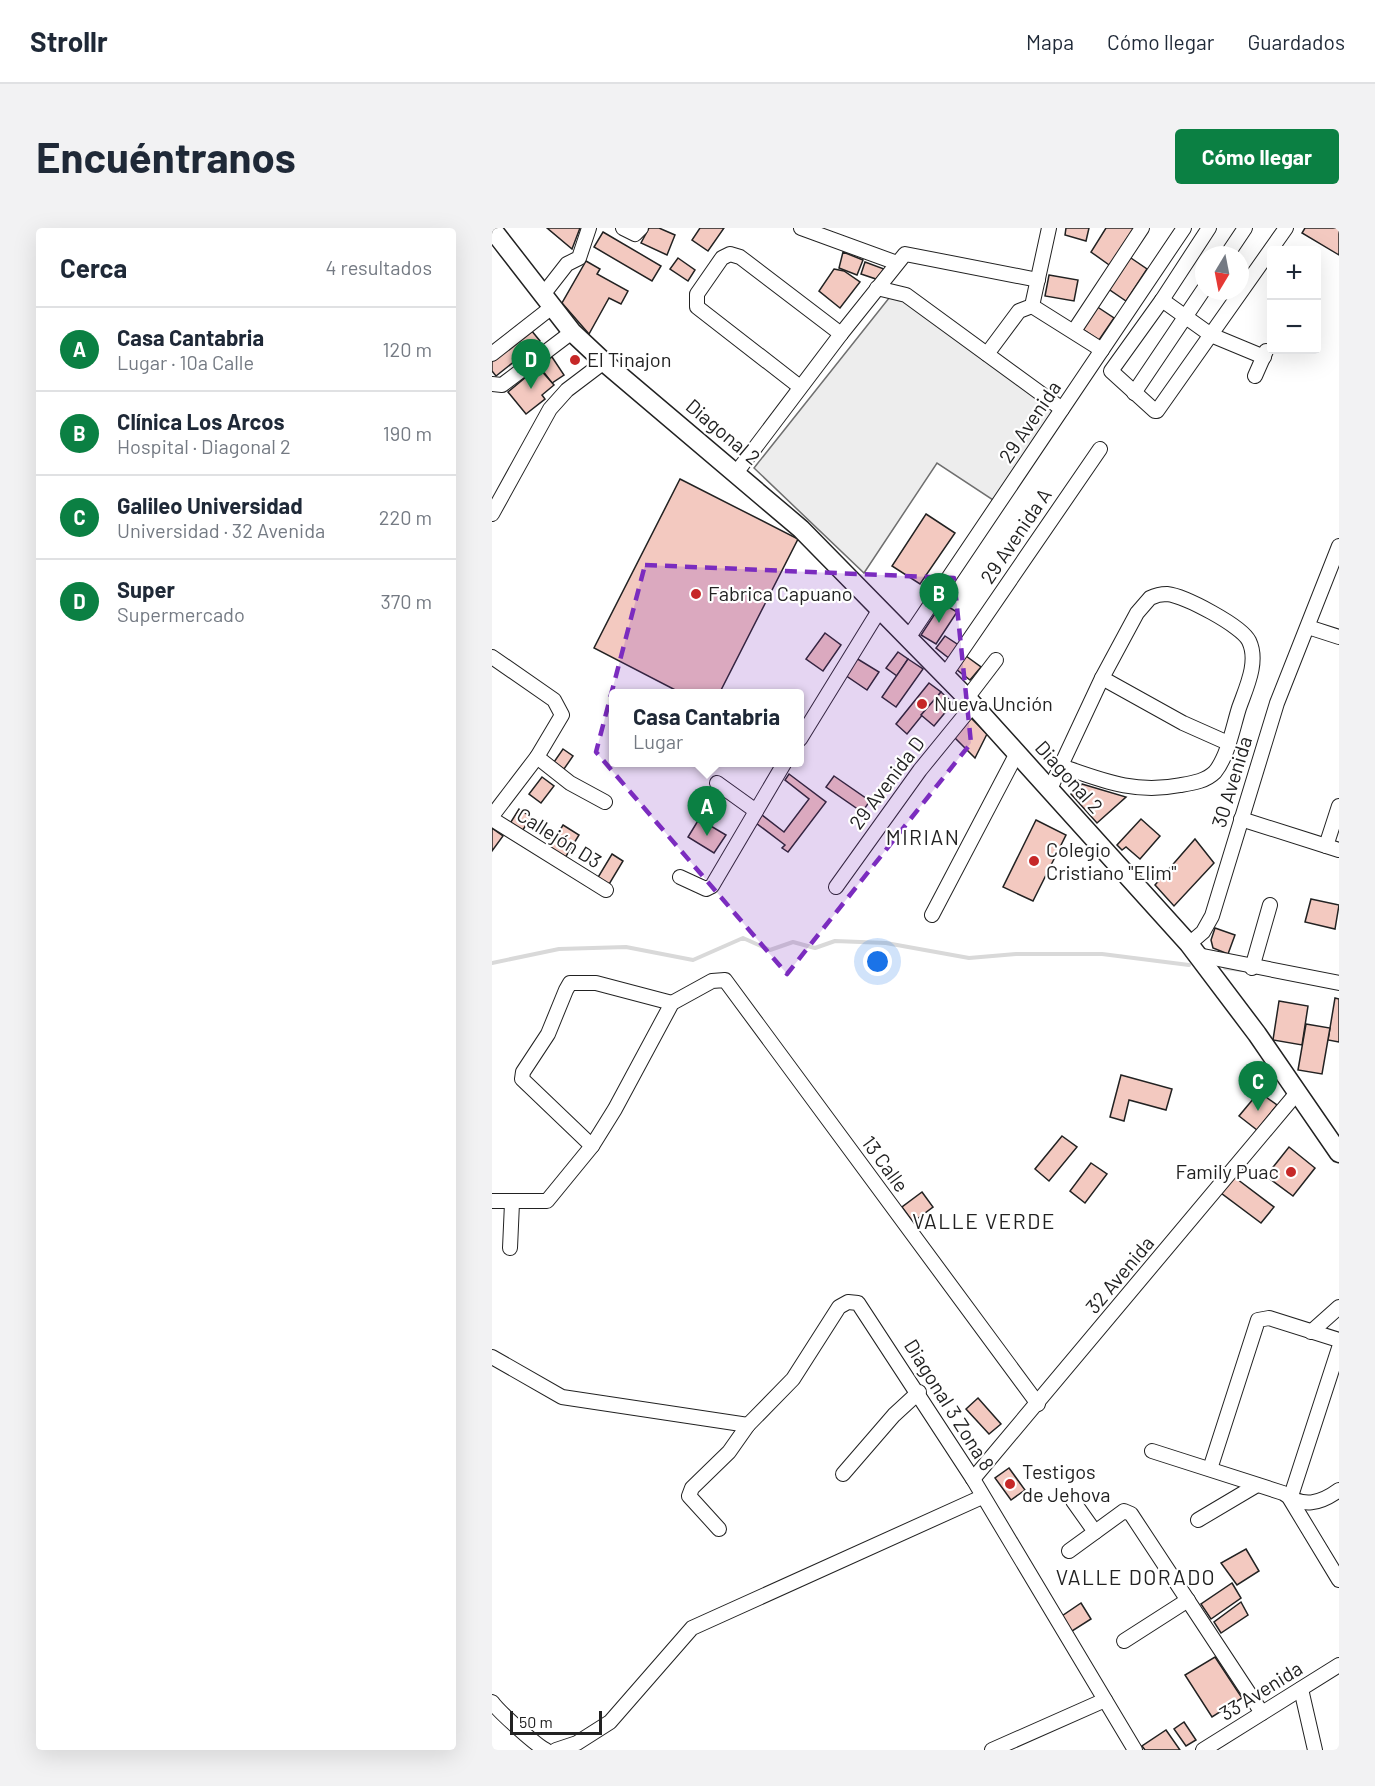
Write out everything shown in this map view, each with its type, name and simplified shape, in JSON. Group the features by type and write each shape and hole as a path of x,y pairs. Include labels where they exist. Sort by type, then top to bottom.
{"main road":[{"name":"Diagonal 2","path":"492,230 572,332 801,530 945,675 1017,753 1194,950 1257,1034 1296,1094 1339,1153"}],"street":[{"path":"492,354 547,301 567,264 579,258 589,228"},
{"path":"623,228 635,234 641,228"},
{"path":"801,228 897,263"},
{"path":"1032,306 1049,228"},
{"path":"1074,331 1142,228"},
{"name":"29 Avenida","path":"908,638 1184,228"},
{"path":"1209,228 1162,300 1111,371 1134,393 1158,411 1286,228"},
{"path":"1233,246 1245,228"},
{"path":"800,387 697,306 697,294 722,258 730,254 740,257 841,334"},
{"path":"736,473 800,387 905,254 1038,280"},
{"path":"877,288 906,296 1062,409"},
{"path":"1162,300 1211,335 1265,354 1256,376"},
{"path":"1134,393 1197,300"},
{"path":"1032,306 1102,350"},
{"path":"987,354 1019,311 1032,306"},
{"path":"492,384 502,385 572,332"},
{"path":"492,514 550,409 567,390 604,362"},
{"name":"29 Avenida A","path":"945,675 1100,449"},
{"name":"30 Avenida","path":"1194,950 1212,916 1277,703 1339,546"},
{"path":"1050,789 1102,678 1143,604 1158,594 1179,597 1235,626 1249,639 1252,649 1251,671 1228,742 1213,774 1194,783 1169,788 1121,786 1061,766"},
{"path":"804,732 880,609"},
{"path":"1308,627 1339,637"},
{"path":"492,657 555,700 562,711 561,718 537,757 492,818"},
{"name":"29 Avenida D","path":"836,887 970,702 996,660"},
{"path":"1102,678 1183,723 1228,742"},
{"path":"932,915 1017,753"},
{"path":"537,757 561,777 605,802"},
{"path":"680,877 708,889 782,767"},
{"path":"717,783 756,811"},
{"path":"1241,819 1333,848 1339,806"},
{"name":"Callejón D3","path":"492,818 606,890"},
{"path":"1252,968 1270,905"},
{"path":"1194,950 1252,968 1339,983"},
{"name":"13 Calle","path":"672,1003 712,981 720,980 728,983 1038,1404"},
{"path":"492,1201 512,1203 547,1201 592,1146 615,1109 672,1003 596,983 570,983 548,1034 523,1072 522,1079 592,1146"},
{"name":"32 Avenida","path":"973,1479 1296,1094"},
{"path":"510,1248 512,1203"},
{"name":"Diagonal 3 Zona 8","path":"748,1425 793,1378 839,1307 845,1302 855,1301 865,1309 973,1479 1135,1750"},
{"path":"1311,1332 1339,1306"},
{"path":"1210,1469 1256,1322 1265,1317 1339,1340"},
{"path":"1290,1499 1339,1348"},
{"path":"492,1357 562,1397 748,1425 729,1452 692,1488 689,1496 719,1529"},
{"path":"843,1474 894,1415 919,1392"},
{"path":"1152,1451 1283,1493 1290,1499 1339,1580"},
{"path":"1198,1520 1257,1485"},
{"path":"1290,1499 1310,1504 1322,1501 1339,1490"},
{"path":"556,1750 577,1743 610,1722 648,1682 692,1628 982,1497"},
{"path":"1073,1501 1095,1532"},
{"path":"1069,1551 1127,1511 1262,1713"},
{"path":"1124,1641 1188,1600"},
{"name":"33 Avenida","path":"1205,1749 1339,1665"},
{"path":"1301,1689 1315,1750"},
{"path":"992,1750 1105,1700"},
{"path":"492,1702 504,1717 525,1731 535,1744 546,1750"}],"highlighted area":[{"path":"645,565 954,578 971,743 787,974 596,752"}],"shaded area":[{"path":"893,293 1054,409 993,500 937,463 864,573 754,468"}],"building":[{"path":"547,228 580,228 572,249"},
{"path":"649,228 659,228 675,235 667,255 641,243"},
{"path":"700,228 724,228 708,251 692,240"},
{"path":"1066,228 1089,228 1086,241 1065,235"},
{"path":"1106,228 1135,228 1112,267 1091,252"},
{"path":"1305,228 1339,228 1339,255 1302,233"},
{"path":"603,232 661,266 652,281 594,247"},
{"path":"843,252 863,260 857,275 839,268"},
{"path":"1128,256 1147,269 1126,301 1107,288"},
{"path":"678,258 695,270 688,281 670,269"},
{"path":"586,261 600,269 597,274 628,291 621,304 609,298 589,334 562,303"},
{"path":"865,262 884,269 876,279 861,274"},
{"path":"834,269 844,271 860,282 840,308 819,291"},
{"path":"1049,275 1078,280 1074,301 1045,296"},
{"path":"1096,306 1114,318 1099,340 1081,328"},
{"path":"531,330 540,341 496,376 492,371 492,361"},
{"path":"552,357 564,375 552,383 539,366"},
{"path":"538,367 554,385 542,395 545,399 526,414 508,392"},
{"name":"Fabrica Capuano","path":"680,479 798,539 722,689 673,689 594,648"},
{"path":"926,514 955,533 920,584 892,566"},
{"path":"942,603 957,612 936,644 921,635"},
{"path":"825,633 841,645 823,671 806,659"},
{"path":"945,636 960,646 950,659 936,648"},
{"path":"898,652 908,659 897,676 886,668"},
{"path":"966,656 981,667 970,680 956,669"},
{"path":"856,658 879,672 867,690 845,675"},
{"path":"908,659 923,669 896,707 882,697"},
{"name":"Nueva Unción","path":"929,683 941,692 907,734 896,724"},
{"path":"941,692 953,703 934,726 921,715"},
{"path":"971,718 987,734 975,758 953,736"},
{"path":"563,749 573,756 564,769 554,762"},
{"path":"789,774 826,802 788,852 782,848 785,845 756,823 762,815 784,832 809,799 785,780"},
{"path":"834,776 870,801 862,812 826,787"},
{"path":"542,777 554,786 541,803 529,794"},
{"path":"1082,784 1126,797 1097,823 1071,794"},
{"path":"519,809 531,817 521,833 509,825"},
{"path":"699,819 726,835 714,853 688,837"},
{"path":"1141,819 1160,836 1140,859 1126,847 1122,850 1117,845"},
{"name":"Colegio Cristiano \"Elim\"","path":"1036,820 1066,835 1033,901 1003,887"},
{"path":"563,825 579,835 565,858 549,848"},
{"path":"492,828 503,836 492,851"},
{"path":"1195,839 1214,863 1174,906 1155,885"},
{"path":"612,854 623,861 608,886 597,879"},
{"path":"1311,899 1339,905 1335,929 1305,922"},
{"path":"1215,928 1235,935 1228,954 1213,948 1211,940"},
{"path":"1335,998 1339,999 1339,1042 1328,1040"},
{"path":"1279,1001 1308,1006 1302,1045 1273,1040"},
{"path":"1306,1024 1330,1028 1322,1074 1298,1070"},
{"path":"1121,1075 1172,1089 1166,1110 1129,1100 1124,1121 1110,1117"},
{"path":"1259,1092 1277,1105 1257,1130 1239,1116"},
{"path":"1062,1136 1077,1147 1049,1181 1035,1169"},
{"name":"Family Puac","path":"1289,1147 1315,1168 1293,1196 1266,1176"},
{"path":"1091,1163 1107,1174 1085,1203 1070,1191"},
{"path":"1233,1176 1274,1207 1261,1223 1221,1193"},
{"path":"922,1192 933,1207 913,1222 902,1207"},
{"path":"978,1398 1001,1424 989,1434 966,1409"},
{"name":"Testigos de Jehova","path":"1009,1468 1025,1490 1011,1500 995,1478"},
{"path":"1246,1549 1259,1571 1237,1585 1221,1563"},
{"path":"1232,1583 1241,1598 1211,1619 1201,1604"},
{"path":"1241,1602 1248,1615 1221,1633 1214,1622"},
{"path":"1081,1603 1091,1619 1069,1633 1059,1618"},
{"path":"1215,1657 1242,1698 1212,1717 1185,1675"},
{"path":"1184,1722 1196,1740 1186,1746 1174,1729"},
{"path":"1166,1730 1180,1750 1145,1750 1142,1746"}],"waterway":[{"path":"492,963 559,949 626,947 693,960 743,938 770,950 793,942 815,948 835,941 886,943 969,958 1016,954 1102,954 1189,965"},
{"path":"1225,968 1241,970"}],"place":[{"name":"El Tinajon","path":"575,360"},
{"name":"Super","path":"531,389"},
{"name":"Fabrica Capuano","path":"696,594"},
{"name":"Clínica Los Arcos","path":"939,623"},
{"name":"Nueva Unción","path":"922,704"},
{"name":"Casa Cantabria","path":"707,836"},
{"name":"Colegio Cristiano \"Elim\"","path":"1034,861"},
{"name":"Galileo Universidad","path":"1258,1111"},
{"name":"Family Puac","path":"1291,1172"},
{"name":"Testigos de Jehova","path":"1010,1484"}],"district":[{"name":"MIRIAN","path":"923,838"},
{"name":"VALLE VERDE","path":"984,1222"},
{"name":"VALLE DORADO","path":"1136,1578"}]}
